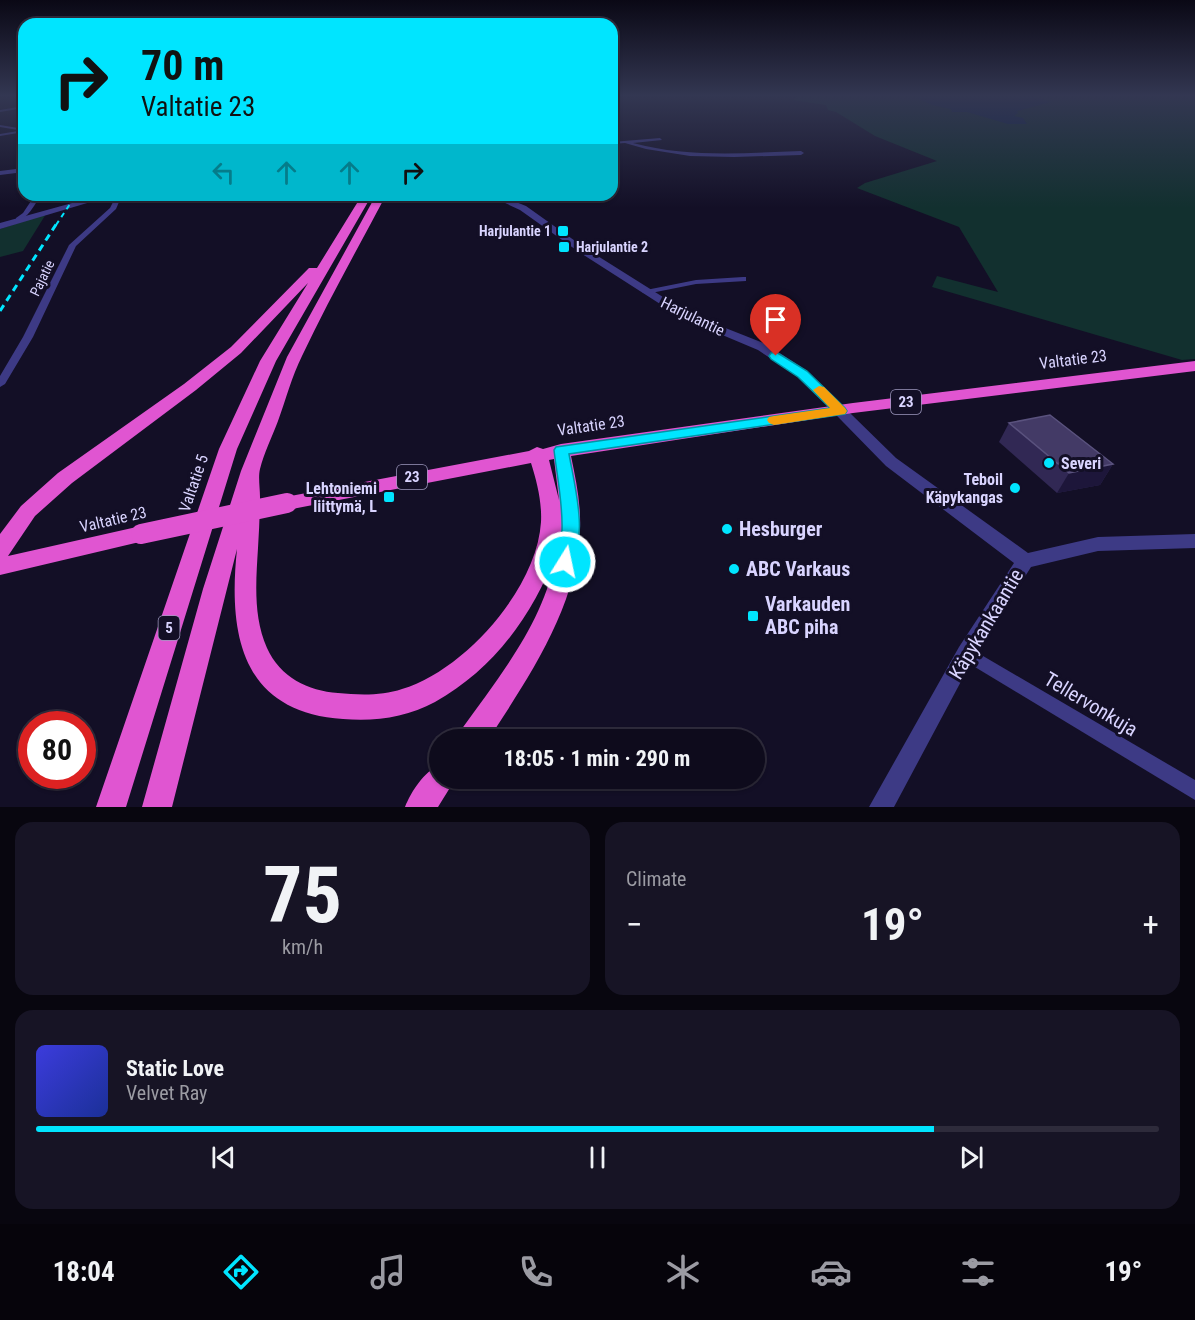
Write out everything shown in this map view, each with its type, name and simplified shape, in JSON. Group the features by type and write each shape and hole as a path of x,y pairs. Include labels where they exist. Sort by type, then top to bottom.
{"highway":[{"name":"Valtatie 5","path":"111,807 228,449 268,361 363,201"},
{"name":"5","path":"157,807 214,589 250,471 294,357 378,201"},
{"path":"0,550 28,511 65,478 190,387 236,350 272,316 338,244"},
{"name":"Valtatie 23","path":"0,566 286,503 537,453 801,416 1195,366"},
{"path":"479,729 516,675 558,588 570,532 570,512 561,450"},
{"path":"250,471 244,612 257,656 270,674 287,690 301,698 336,706 377,707 402,702 452,676 485,650 511,619 537,573 551,525 545,474 537,453"},
{"path":"420,807 434,789"}],"street":[{"path":"618,142 660,139"},
{"path":"625,141 649,150 686,156 801,153"},
{"path":"0,173 18,171"},
{"path":"18,219 33,201"},
{"path":"0,226 87,201"},
{"name":"Pajatie","path":"0,384 28,337 73,245 113,209 115,201"},
{"name":"Harjulantie","path":"506,201 523,208 646,292 686,316 762,347 803,374 891,462 1024,561"},
{"path":"646,292 696,282 743,279"},
{"name":"Käpykankaantie","path":"881,807 966,653 1024,561 1098,544 1195,541"},
{"name":"Tellervonkuja","path":"966,653 1195,791"}],"green space":[{"path":"870,133 1195,133 1195,359 1182,360 932,287 937,276 998,292 959,227 857,188 865,183 937,161"},
{"path":"46,214 23,251 0,257 0,229"}],"building":[{"path":"1050,415 1113,464 1069,473 1009,423"}],"railway":[{"path":"56,225 72,201"},
{"path":"0,311 57,223"}],"slow traffic":[{"path":"774,420 840,411 819,390"}],"place":[{"name":"Harjulantie 1","path":"563,231"},
{"name":"Harjulantie 2","path":"564,247"},
{"name":"Severi","path":"1049,463"},
{"name":"Teboil Käpykangas","path":"1015,488"},
{"name":"Lehtoniemi liittymä, L","path":"389,497"},
{"name":"Hesburger","path":"727,529"},
{"name":"ABC Varkaus","path":"734,569"},
{"name":"Varkauden ABC piha","path":"753,616"}],"route":[{"path":"565,562 570,532 570,512 561,450 840,411 803,374 776,356"}]}
